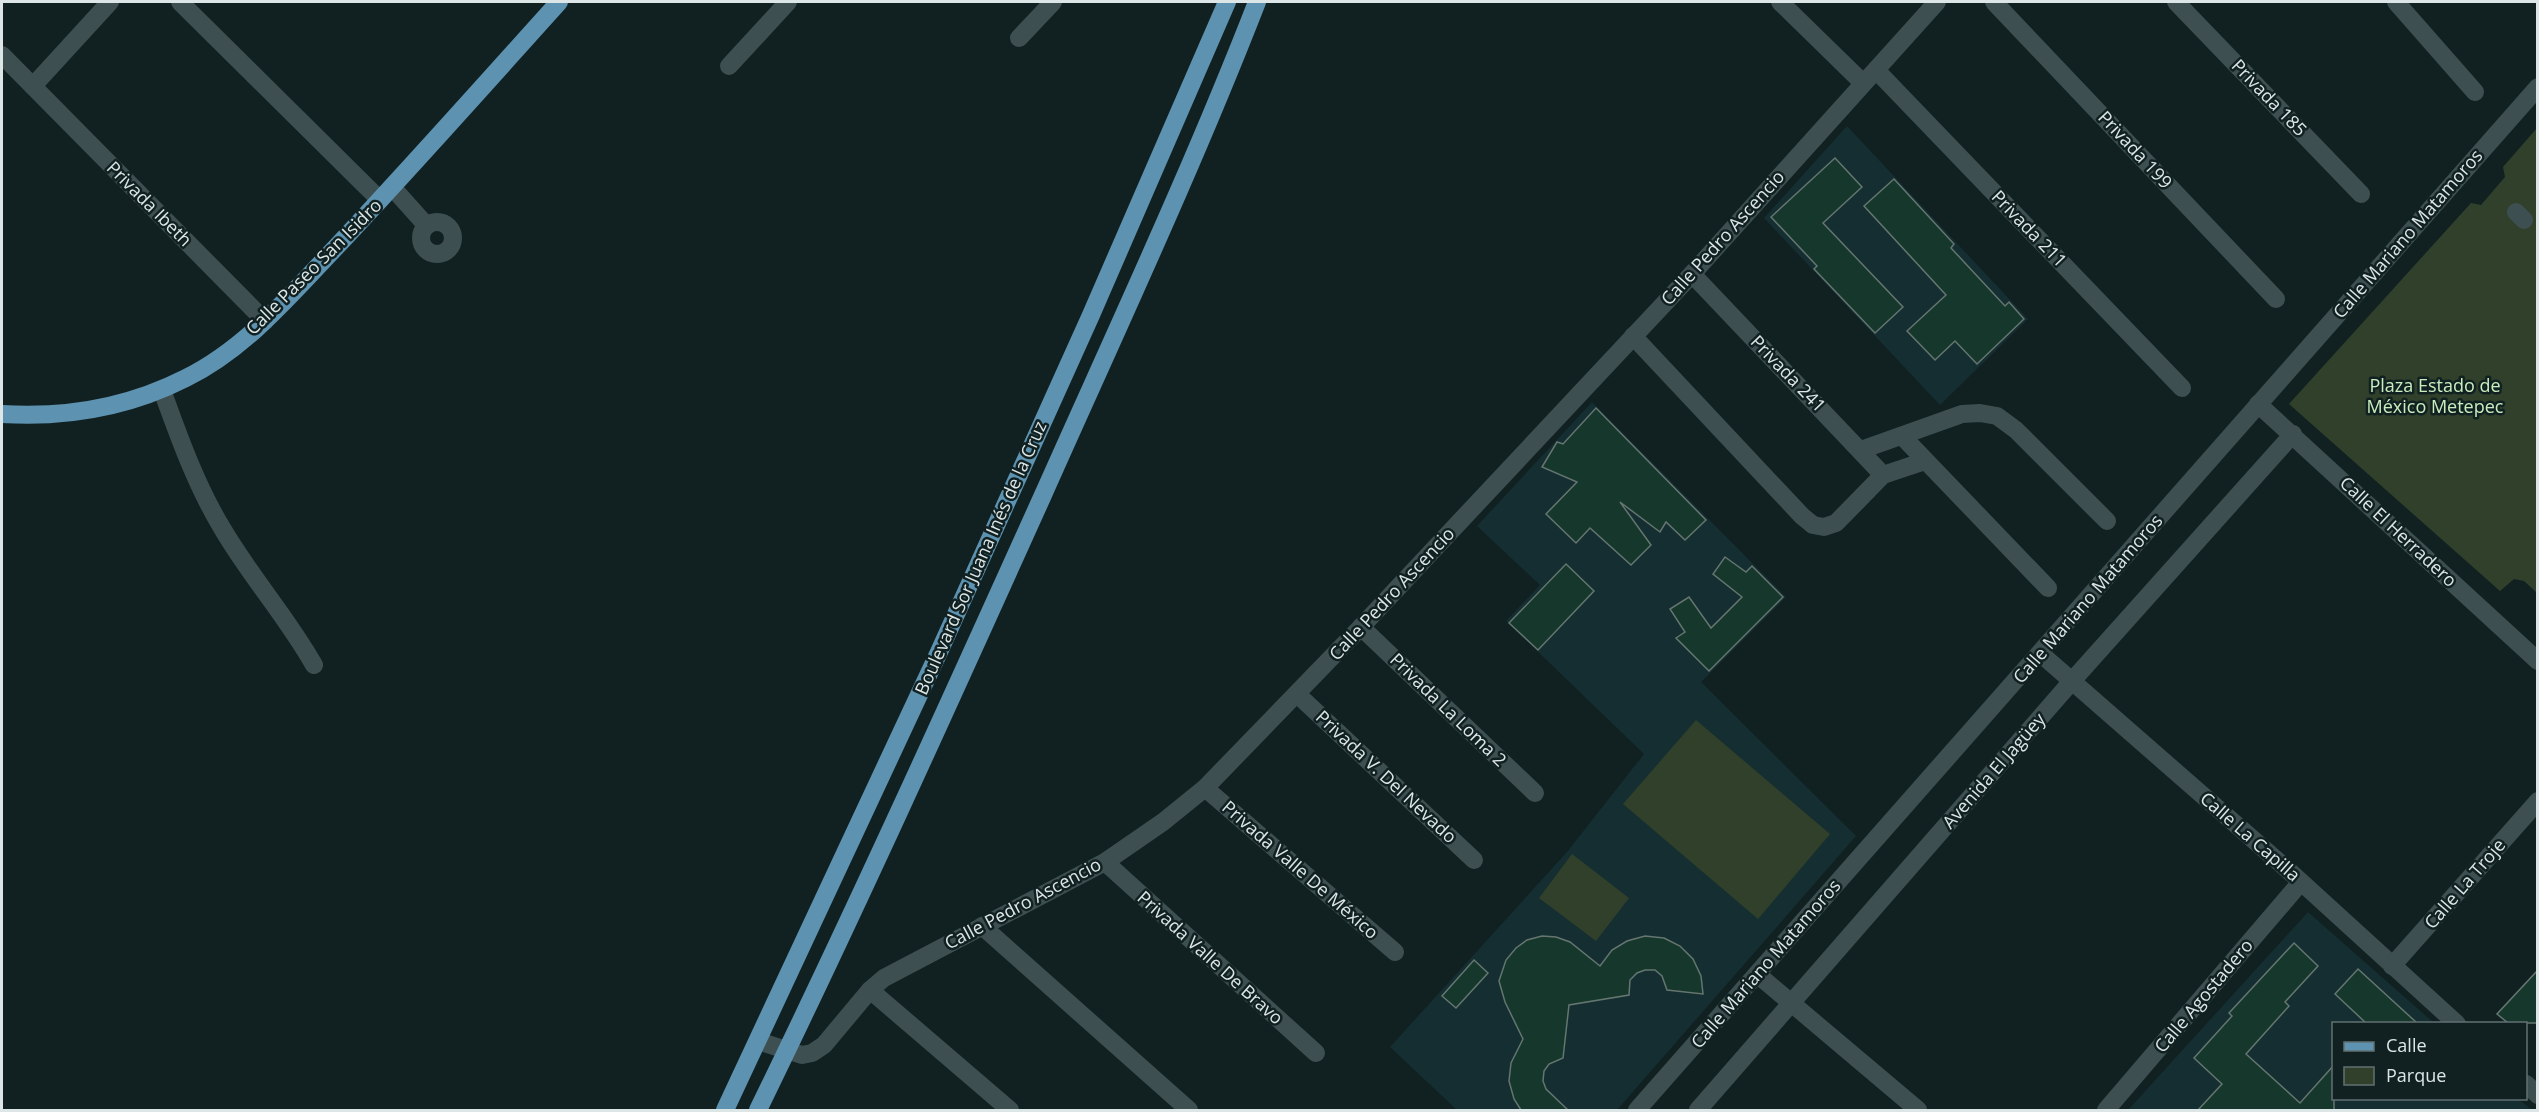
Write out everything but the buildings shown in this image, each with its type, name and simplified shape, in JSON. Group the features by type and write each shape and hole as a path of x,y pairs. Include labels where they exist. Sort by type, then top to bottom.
{"main road":[{"name":"Calle Paseo San Isidro","path":"2,414 39,416 86,412 162,390 188,377 227,352 265,321 386,193 559,2"},
{"name":"Boulevard Sor Juana Inés de la Cruz","path":"724,1110 949,631 1091,315 1227,2"},
{"name":"Boulevard Sor Juana Inés de la Cruz","path":"758,1110 922,760 1156,244 1257,2"}],"street":[{"path":"33,86 110,2"},
{"path":"180,2 386,193 426,225"},
{"path":"729,66 788,2"},
{"path":"1019,38 1053,2"},
{"name":"Privada 211","path":"1780,2 1870,77 2182,388"},
{"name":"Privada 199","path":"1994,2 2276,299"},
{"name":"Privada 185","path":"2176,2 2361,194"},
{"path":"2396,2 2475,92"},
{"name":"Calle Pedro Ascencio","path":"758,1041 802,1055 819,1050 870,990 902,968 1105,862 1163,822 1205,788 1361,627 1692,274 1870,77 1926,5"},
{"name":"Privada Ibeth","path":"2,55 265,321"},
{"name":"Calle Mariano Matamoros","path":"1637,1110 2538,87"},
{"name":"Privada 241","path":"1692,274 1883,475"},
{"path":"1633,336 1813,525 1824,527 1836,523 1883,475 1925,461"},
{"path":"162,390 204,496 222,529 250,573 297,634 314,665"},
{"name":"Calle El Herradero","path":"2258,404 2538,661"},
{"path":"1861,450 1962,414 1980,413 1997,416 2016,430 2107,521"},
{"name":"Avenida El Jagüey","path":"1698,1110 2072,681 2293,434"},
{"path":"1902,436 2048,588"},
{"name":"Privada La Loma 2","path":"1361,627 1535,793"},
{"name":"Calle La Capilla","path":"2041,654 2301,882 2456,1022"},
{"name":"Privada V. Del Nevado","path":"1297,694 1474,860"},
{"name":"Privada Valle De México","path":"1205,788 1395,952"},
{"name":"Calle La Troje","path":"2392,966 2538,801"},
{"name":"Privada Valle De Bravo","path":"1105,862 1316,1053"},
{"name":"Calle Agostadero","path":"2106,1110 2301,882"},
{"path":"982,926 1190,1110"},
{"path":"1757,974 1918,1110"},
{"path":"870,990 1010,1110"}],"shaded area":[{"path":"1847,126 2028,319 1940,405 1764,218"},
{"path":"1592,402 1786,597 1701,682 1856,836 1617,1110 1457,1110 1390,1047 1567,852 1644,754 1506,621 1540,585 1477,526"},
{"path":"2308,912 2433,1022 2332,1022 2332,1100 2519,1100 2532,1110 2128,1110"}],"green space":[{"name":"Plaza Estado de México Metepec","path":"2537,128 2537,593 2524,581 2514,579 2500,591 2289,404 2471,203 2481,205 2505,177 2503,167"},
{"path":"1696,720 1830,834 1758,919 1623,804"},
{"path":"1572,854 1629,898 1596,941 1539,898"}]}
